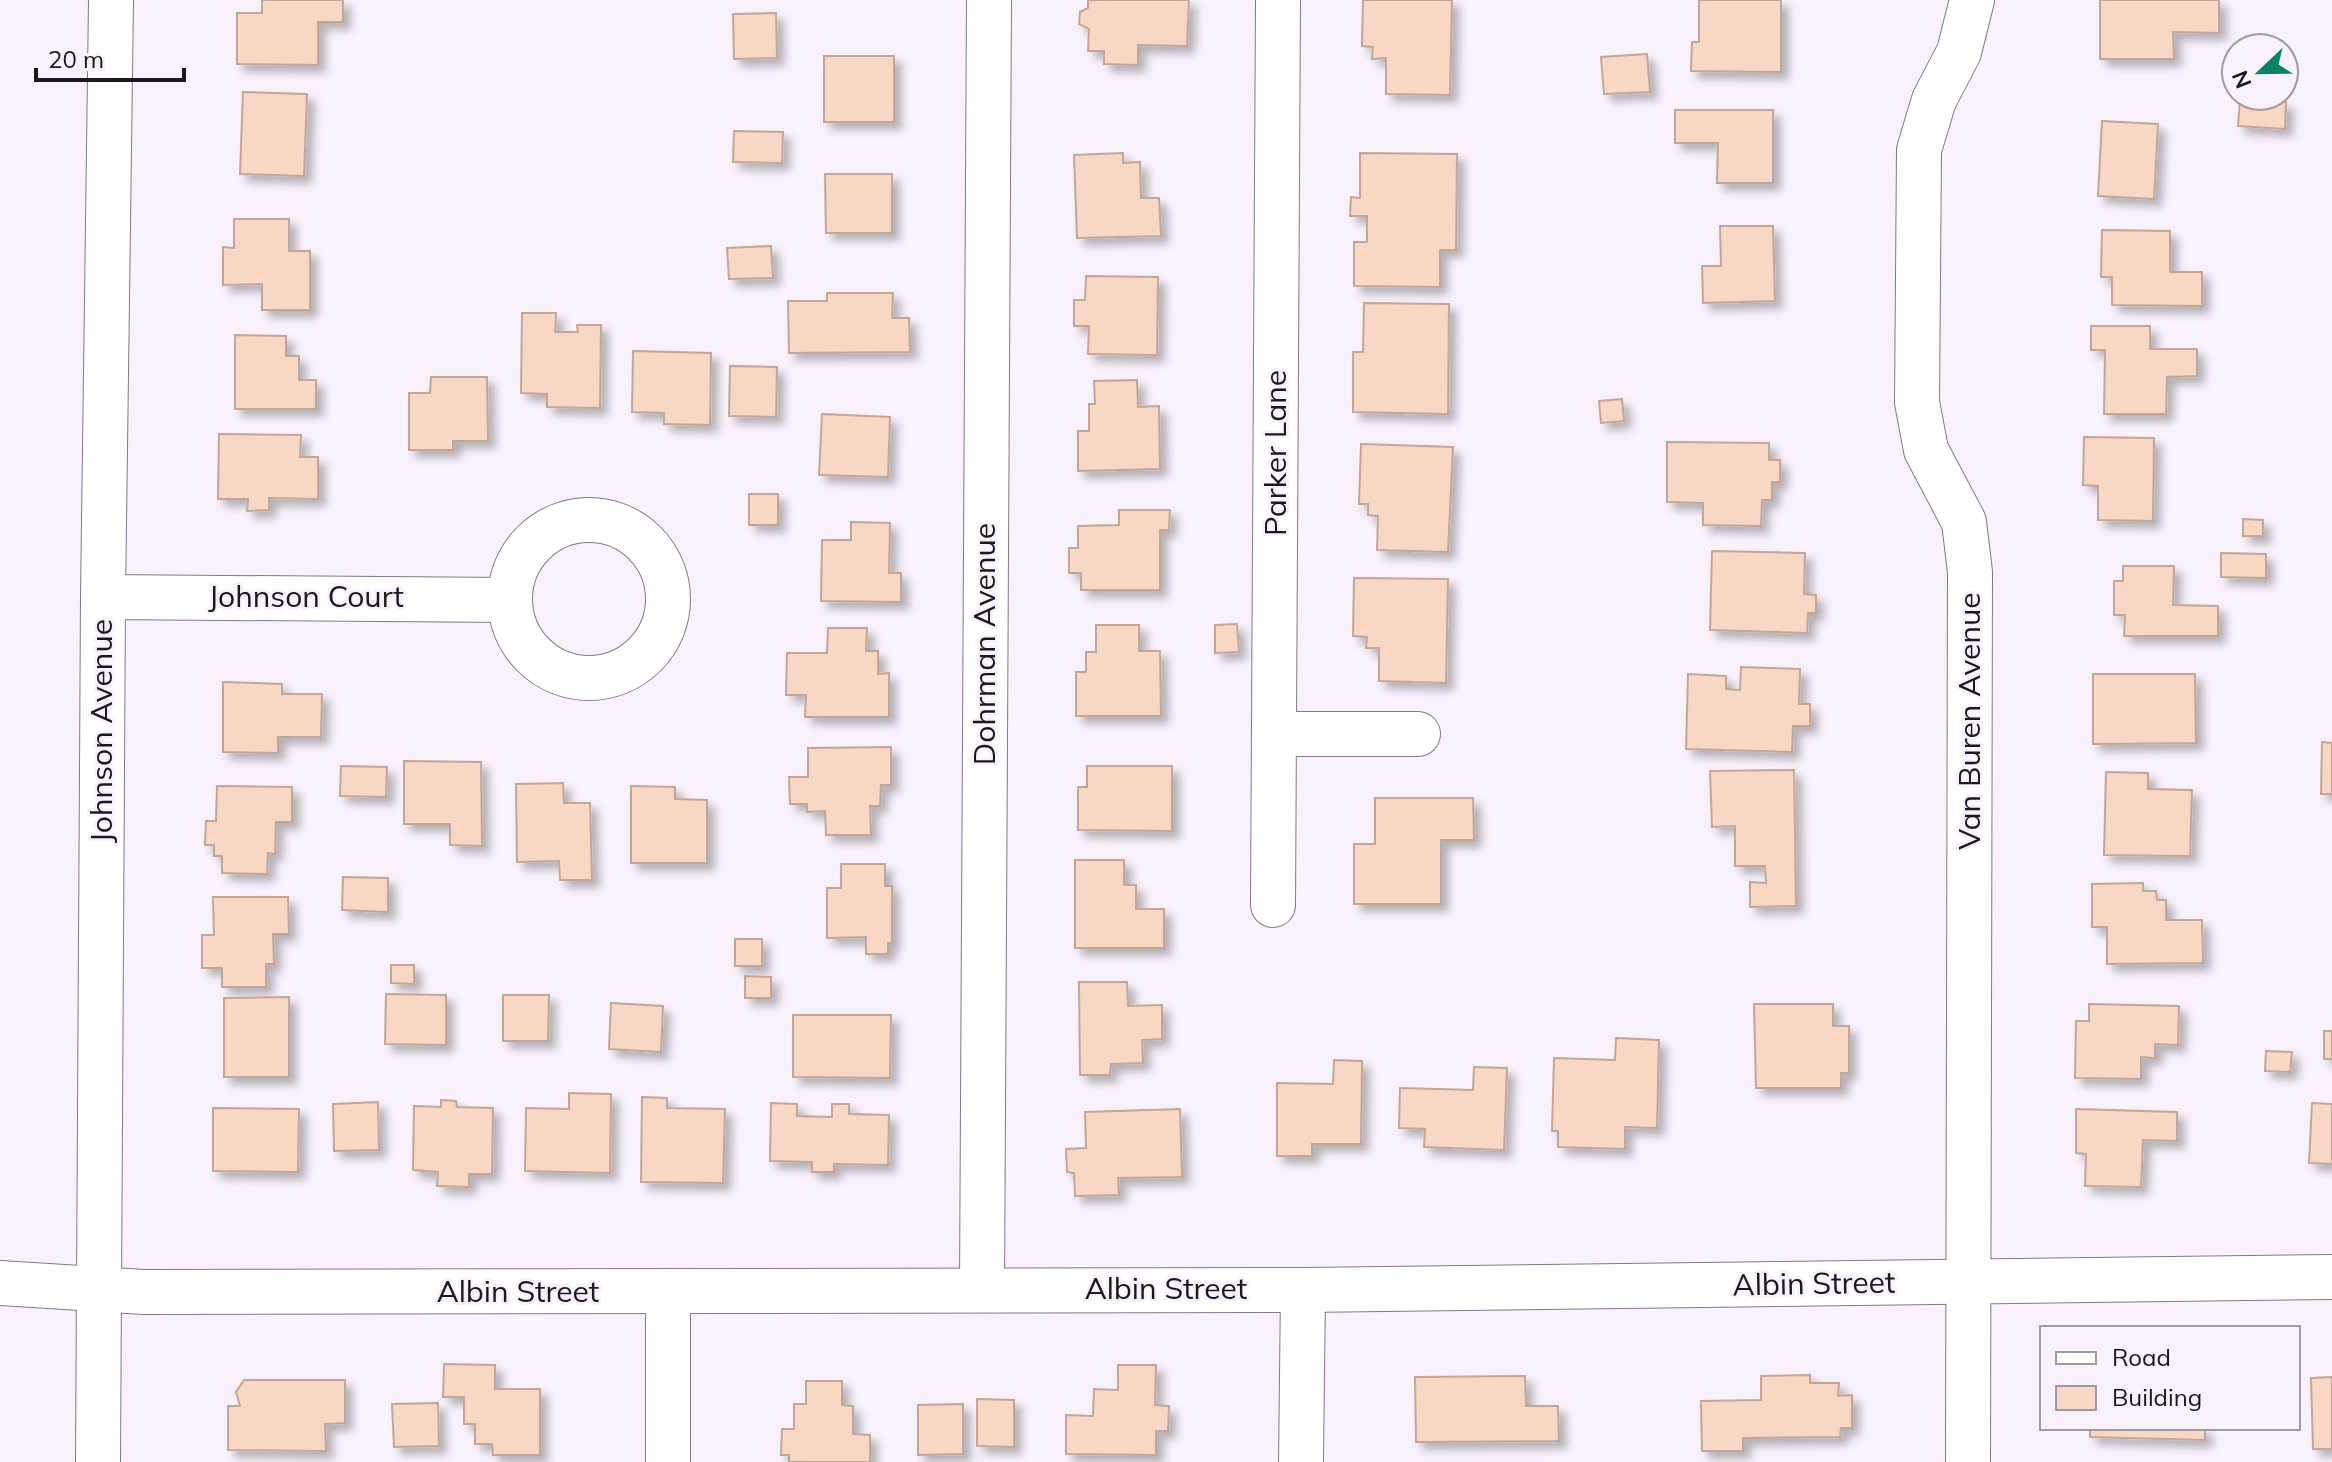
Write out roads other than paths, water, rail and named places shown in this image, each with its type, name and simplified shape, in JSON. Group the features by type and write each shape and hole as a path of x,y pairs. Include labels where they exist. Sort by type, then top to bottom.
{"street":[{"name":"Johnson Avenue","path":"98,1462 103,597 111,0"},
{"name":"Dohrman Avenue","path":"982,1289 989,0"},
{"name":"Parker Lane","path":"1273,905 1278,0"},
{"name":"Van Buren Avenue","path":"1968,1462 1971,1282 1970,572 1964,522 1926,450 1917,402 1919,150 1934,100 1959,52 1972,0"},
{"name":"Johnson Court","path":"103,597 510,600"},
{"path":"1275,734 1418,734"},
{"name":"Albin Street","path":"0,1283 100,1292 1303,1290 2332,1277"},
{"path":"1301,1462 1303,1290"},
{"path":"668,1291 668,1462"}]}
